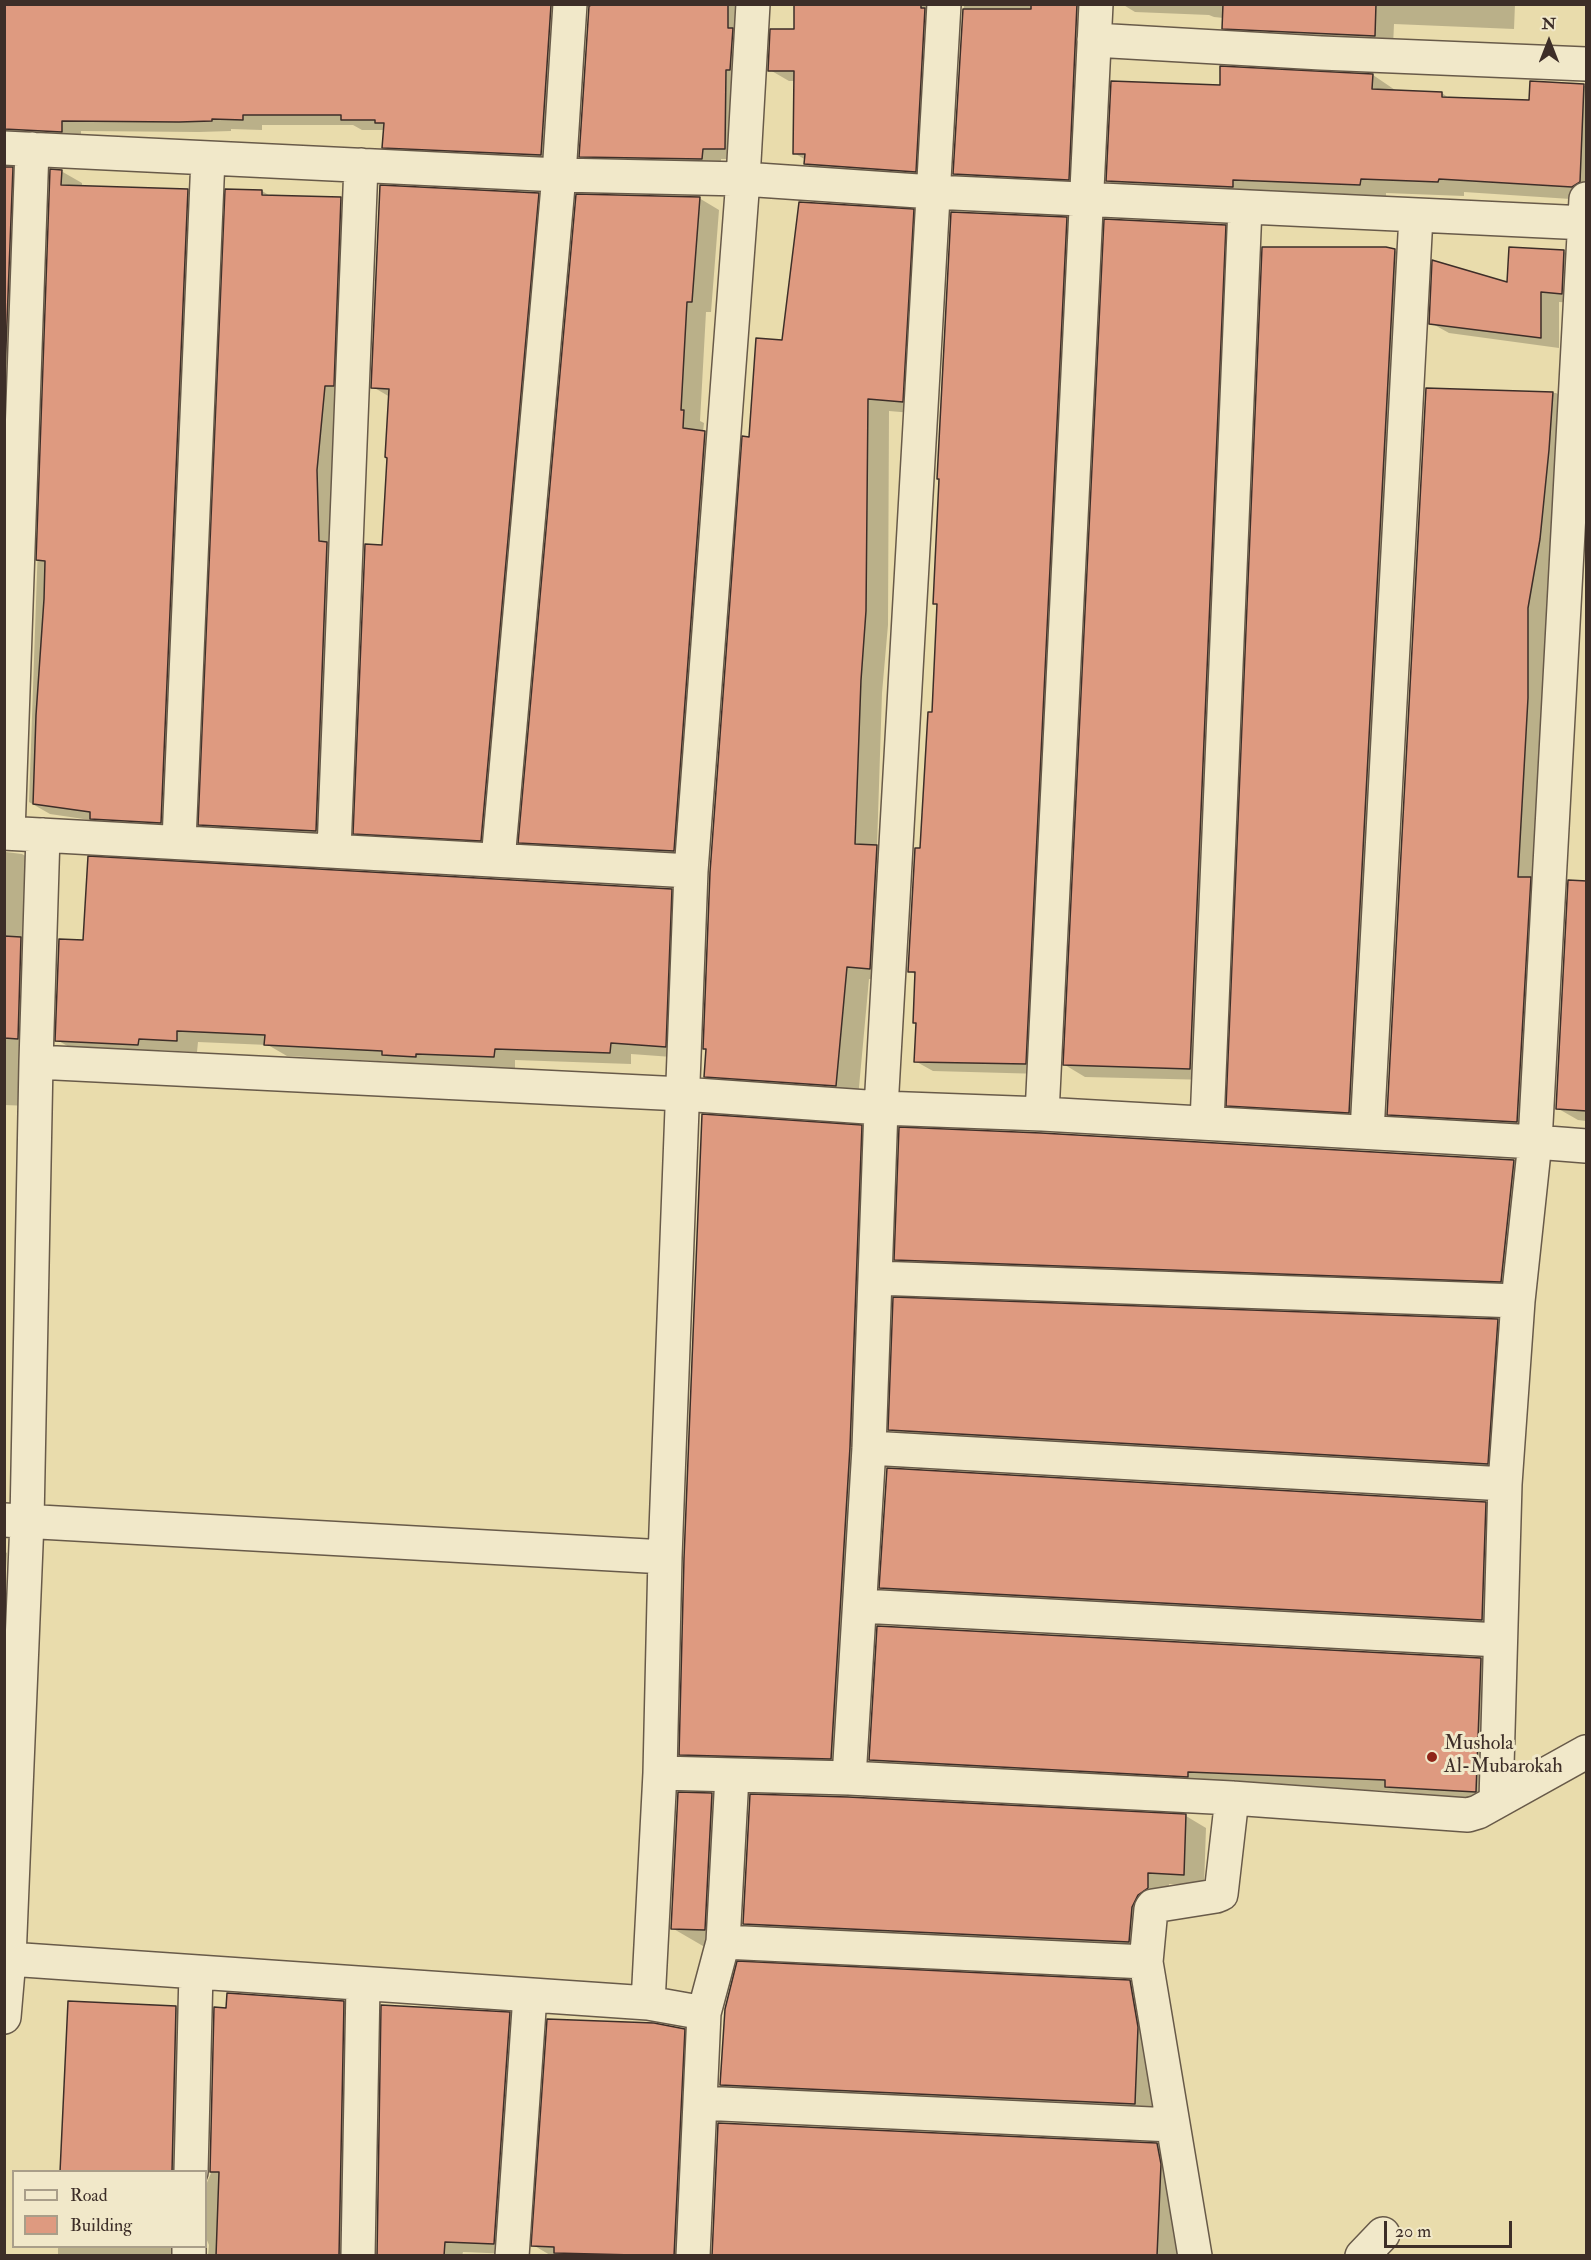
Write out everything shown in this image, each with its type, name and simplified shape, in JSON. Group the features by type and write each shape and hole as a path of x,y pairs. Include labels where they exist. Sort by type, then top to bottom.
{"street":[{"path":"498,860 559,175 570,4"},
{"path":"648,2003 660,1773 665,1557 691,871 743,179 753,4"},
{"path":"849,1778 869,1448 881,1108 944,4"},
{"path":"1042,1114 1096,4"},
{"path":"1094,40 1321,53 1587,64"},
{"path":"691,871 6,833 18,148 559,175 743,179 933,192 1416,216 1586,211 1582,344 1535,1142 1518,1301 1505,1484 1496,1801"},
{"path":"179,841 208,158"},
{"path":"334,850 361,165"},
{"path":"1207,1123 1245,207"},
{"path":"1367,1132 1416,216"},
{"path":"4,2017 9,1959 16,1520 36,1062 43,835"},
{"path":"36,1062 682,1094 881,1108 1042,1114 1587,1146"},
{"path":"875,1278 1518,1301"},
{"path":"869,1448 1505,1484"},
{"path":"16,1520 665,1557"},
{"path":"861,1606 1499,1640"},
{"path":"660,1773 849,1778 1232,1797 1468,1815 1478,1812 1587,1752"},
{"path":"693,2256 704,2013 723,1942 732,1776"},
{"path":"1195,2256 1146,1962 1153,1906 1221,1894 1232,1797"},
{"path":"723,1942 1146,1962"},
{"path":"9,1959 648,2003 704,2013"},
{"path":"191,2170 196,1972"},
{"path":"358,2256 363,1985"},
{"path":"512,2256 530,1995"},
{"path":"700,2103 1173,2126"}],"building":[{"path":"4,4 551,5 541,155 382,148 384,123 375,123 375,120 341,120 341,115 243,115 243,120 212,119 212,121 179,122 62,121 62,132 4,129"},
{"path":"594,4 728,4 728,28 733,28 730,70 726,70 725,149 703,149 702,159 579,157 589,6"},
{"path":"794,4 921,4 921,8 925,8 916,172 804,164 805,154 793,154 794,71 768,71 770,29 794,29"},
{"path":"1031,4 1077,4 1069,180 953,174 963,9 1031,9"},
{"path":"1223,4 1376,4 1375,36 1222,29"},
{"path":"1220,66 1373,74 1372,89 1442,92 1442,97 1529,100 1530,81 1584,84 1580,182 1572,187 1439,179 1438,182 1361,179 1360,185 1233,180 1233,187 1106,181 1111,81 1220,85"},
{"path":"4,167 13,167 4,398"},
{"path":"50,169 62,170 61,185 188,189 161,823 90,819 90,812 33,804 44,599 45,561 36,560"},
{"path":"380,185 539,193 481,841 353,834 365,544 382,545 387,458 385,457 389,389 371,388"},
{"path":"225,189 262,190 262,195 341,197 334,386 325,386 317,470 319,541 327,542 316,831 198,825"},
{"path":"576,194 700,197 692,302 687,302 681,410 684,410 683,428 705,431 674,851 518,843"},
{"path":"799,202 914,209 903,402 868,399 866,611 855,844 877,845 870,969 847,967 836,1086 704,1077 706,1049 703,1049 710,872 742,436 749,437 756,338 782,340"},
{"path":"951,212 1067,217 1026,1064 914,1062 915,972 908,972 915,848 920,848 928,712 932,712 937,604 933,604 939,479 937,479"},
{"path":"1104,219 1226,225 1190,1069 1063,1065"},
{"path":"1262,247 1386,247 1395,249 1349,1113 1226,1106"},
{"path":"1509,247 1564,250 1562,294 1541,292 1541,338 1429,324 1432,260 1507,282"},
{"path":"1426,388 1553,392 1540,539 1528,608 1528,698 1518,877 1531,877 1517,1122 1387,1115"},
{"path":"88,856 672,889 666,1047 611,1043 610,1053 495,1049 494,1057 416,1054 416,1057 382,1055 382,1051 264,1045 265,1035 177,1031 177,1041 139,1039 138,1045 55,1041 59,939 83,940"},
{"path":"1568,880 1587,881 1587,1111 1556,1109"},
{"path":"4,936 21,937 18,1039 4,1038"},
{"path":"702,1114 862,1125 850,1447 831,1759 679,1755 684,1558"},
{"path":"899,1127 1514,1160 1501,1282 894,1260"},
{"path":"893,1297 1498,1319 1488,1464 888,1430"},
{"path":"887,1468 1486,1502 1482,1620 879,1588"},
{"path":"877,1626 1481,1658 1476,1792 1385,1787 1385,1780 1188,1772 1188,1777 869,1760"},
{"path":"678,1792 712,1793 705,1930 671,1929"},
{"path":"750,1794 1186,1814 1184,1875 1148,1873 1148,1888 1138,1895 1132,1907 1129,1942 743,1924"},
{"path":"737,1961 1130,1980 1138,2027 1135,2104 720,2085 725,2009"},
{"path":"227,1993 344,2001 339,2256 216,2256 219,2172 210,2172 214,2007 226,2008"},
{"path":"68,2001 176,2006 172,2170 60,2170"},
{"path":"381,2005 510,2012 494,2244 445,2242 444,2256 377,2256"},
{"path":"547,2019 654,2023 685,2029 674,2256 554,2253 554,2247 531,2246"},
{"path":"718,2123 1157,2143 1161,2164 1157,2256 712,2256"}],"place":[{"name":"Mushola Al-Mubarokah","path":"1432,1757"}]}
